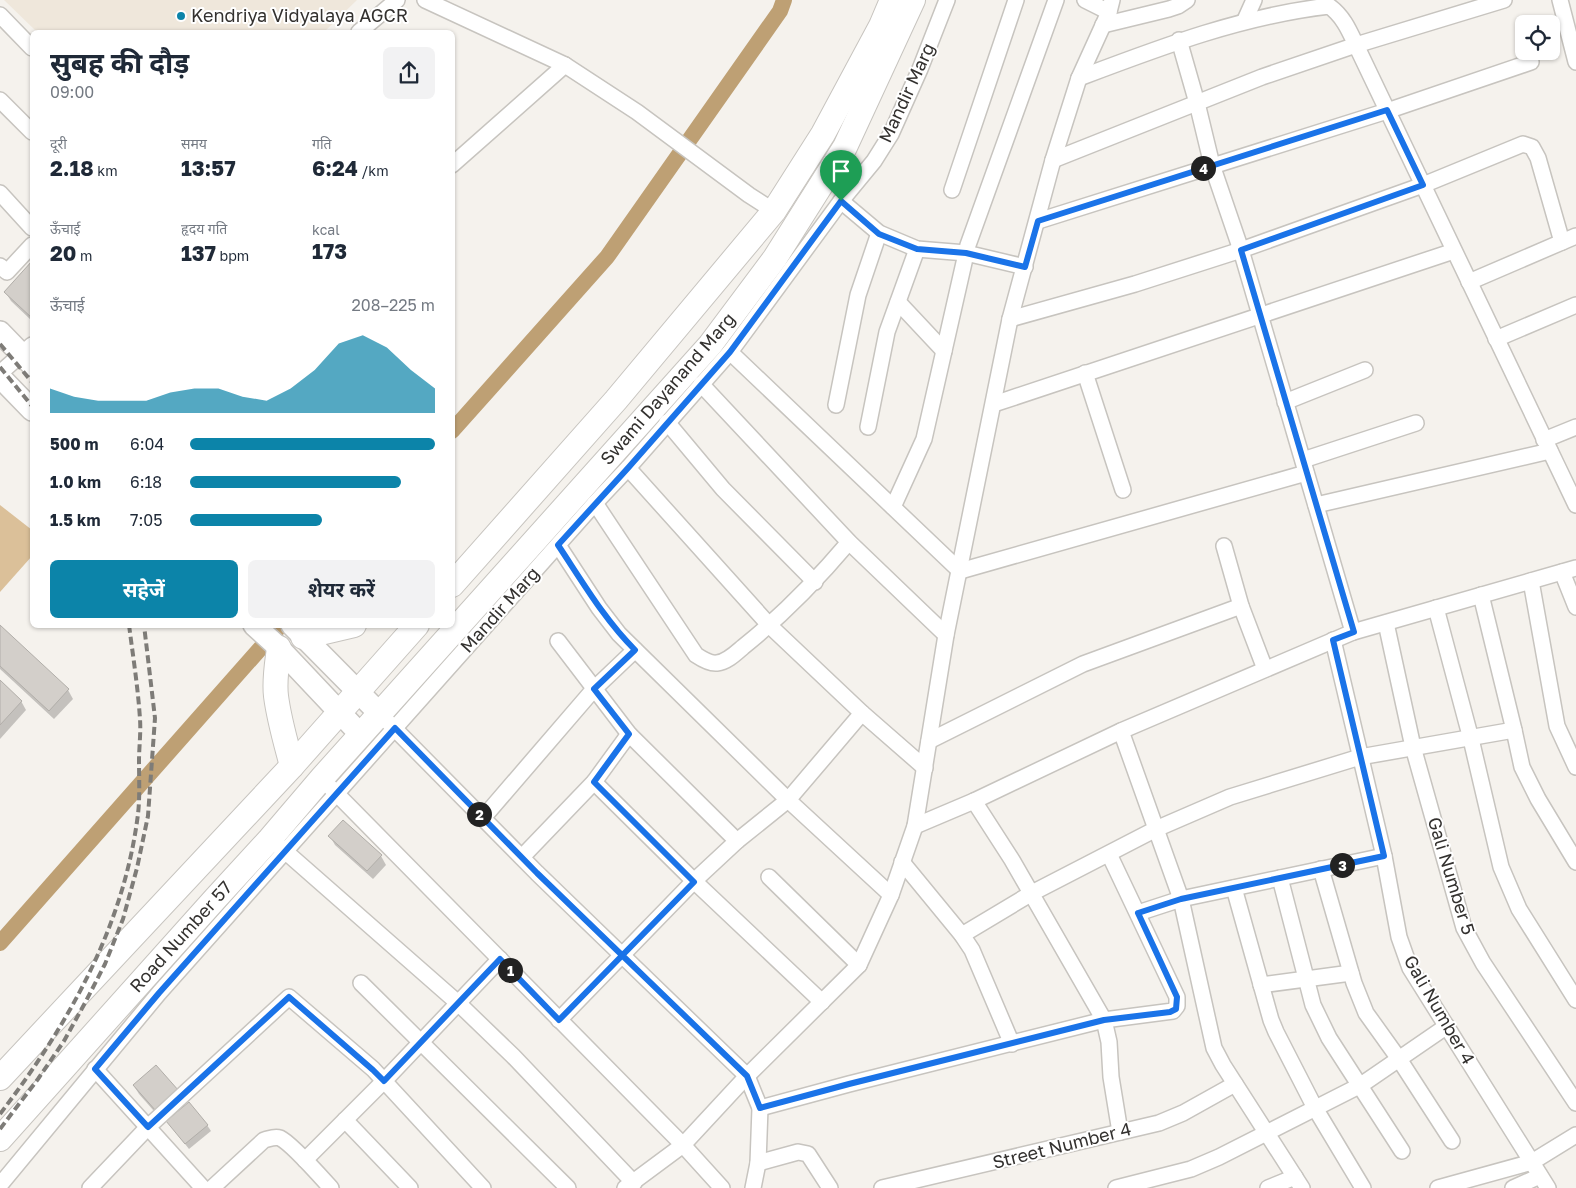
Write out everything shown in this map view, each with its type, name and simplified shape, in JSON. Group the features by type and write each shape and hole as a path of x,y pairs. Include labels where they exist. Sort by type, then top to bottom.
{"main road":[{"name":"Swami Dayanand Marg","path":"455,582 616,400 774,211 823,134 881,26 892,0"},
{"name":"Swami Dayanand Marg","path":"361,735 387,721 710,345 769,266 845,147 913,0"},
{"path":"0,332 29,355"},
{"path":"0,377 30,408"},
{"path":"257,628 278,647 361,735"},
{"path":"297,631 326,628"},
{"path":"339,712 414,628"},
{"path":"297,631 387,721"},
{"path":"278,647 275,677 276,695 280,722 292,766"},
{"name":"Road Number 57","path":"0,1078 292,766 339,712"},
{"name":"Road Number 57","path":"0,1139 215,899 278,845 330,786 361,735"}],"street":[{"path":"361,30 397,0"},
{"path":"425,0 565,65 637,112 749,195 774,211"},
{"name":"Mandir Marg","path":"330,786 387,721 558,545 730,352 841,201 874,161 891,134 920,69 947,0"},
{"path":"952,190 1016,0"},
{"path":"893,507 924,439 966,253 1056,0"},
{"path":"1085,0 1108,12 1169,9 1187,0"},
{"path":"1245,20 1254,0"},
{"path":"1053,160 1262,76 1356,45 1454,7 1504,0"},
{"path":"1560,0 1576,62"},
{"path":"1080,78 1178,40 1245,20 1329,6 1342,17 1547,446 1575,498"},
{"path":"0,1185 159,993 278,845 458,1003 513,1056 630,1186 683,1145 747,1076 859,965 892,895 915,826 946,635 1010,319 1053,160 1080,78 1108,12"},
{"path":"0,15 30,46"},
{"path":"1178,40 1197,103 1212,165 1241,250 1354,632"},
{"path":"1038,221 1531,62"},
{"path":"455,162 565,65"},
{"path":"0,100 30,130"},
{"path":"1010,319 1135,284 1241,250 1423,185 1523,144 1528,145 1532,147 1538,158 1569,239 1469,282"},
{"path":"0,193 30,226"},
{"path":"841,201 879,234 917,249 966,253 1025,267"},
{"path":"836,405 858,294 879,234"},
{"path":"0,266 7,272 30,247"},
{"path":"868,427 886,332 917,249"},
{"path":"994,404 1454,251"},
{"path":"898,302 944,351"},
{"path":"1496,339 1576,305"},
{"path":"730,352 960,571"},
{"path":"0,373 29,355"},
{"path":"1285,402 1365,370"},
{"path":"1085,373 1123,490"},
{"path":"701,384 849,542 946,635"},
{"path":"667,422 723,489 816,582"},
{"path":"960,571 1304,466 1416,423"},
{"path":"1316,505 1547,446 1576,427"},
{"path":"628,468 770,626 862,713 925,768"},
{"path":"595,503 696,655 707,662 718,664 728,659 770,626 816,582 849,542"},
{"path":"558,545 599,608 619,634 788,800 892,895"},
{"path":"1224,546 1241,606 1265,669"},
{"path":"915,826 974,801 1121,731 1354,632 1569,570 1576,607"},
{"path":"1531,581 1557,726 1576,767"},
{"path":"1481,596 1522,767 1528,781 1576,862"},
{"path":"929,741 1083,664 1241,606"},
{"path":"1436,608 1471,739 1501,867 1519,909 1576,1000"},
{"name":"Gali Number 5","path":"1386,623 1413,747 1464,928 1482,962 1576,1103"},
{"name":"Gali Number 4","path":"1333,640 1384,856 1399,937 1410,968 1540,1175"},
{"path":"558,641 629,734 737,842"},
{"path":"483,818 594,689 635,650"},
{"path":"559,1020 694,882 737,842 788,800 862,713"},
{"path":"387,721 522,857 747,1076 760,1108 758,1163 753,1188"},
{"path":"962,935 1032,893 1156,830 1230,797 1360,757 1514,730"},
{"path":"1121,731 1181,899 1214,1048 1222,1066 1299,1182 1268,1188"},
{"path":"522,857 594,782 629,734"},
{"path":"594,782 694,882 822,1002"},
{"path":"330,786 683,1145 722,1188"},
{"path":"974,801 1032,893 1104,1020 1109,1042 1111,1076 1120,1132"},
{"path":"760,1108 1104,1020 1170,1012 1176,1009 1177,997 1109,854"},
{"path":"1138,913 1181,899 1384,856"},
{"path":"902,862 962,935 980,965 1012,1044"},
{"path":"1322,869 1351,973 1366,1013 1399,1059 1452,1140"},
{"path":"769,877 859,965"},
{"path":"1280,878 1313,1005 1329,1038 1402,1151"},
{"path":"1234,888 1276,1032 1315,1108 1363,1188"},
{"path":"305,1160 384,1081 500,959"},
{"path":"1262,984 1351,973"},
{"path":"360,983 568,1188"},
{"path":"90,1188 148,1127 289,997 373,1070 483,1188"},
{"path":"1116,1188 1191,1169 1266,1134 1361,1086 1447,1026"},
{"path":"95,1069 203,1188"},
{"name":"Street Number 4","path":"882,1188 1159,1123 1183,1113 1235,1084"},
{"path":"345,1120 410,1188"},
{"path":"1513,1188 1540,1175 1576,1135"},
{"path":"212,1188 264,1140 275,1137 281,1139 305,1160 331,1188"},
{"path":"758,1163 798,1152 808,1154 830,1188"},
{"path":"1438,1188 1540,1175"}],"shaded area":[{"name":"Kendriya Vidyalaya AGCR","path":"4,0 357,0 326,30 35,30"},
{"path":"0,505 30,528 30,558 0,592"}],"building":[{"path":"30,263 30,316 4,292"},
{"path":"0,625 69,689 49,711 0,666"},
{"path":"0,680 22,701 0,725"},
{"path":"343,820 382,855 367,871 328,836"},
{"path":"156,1065 179,1091 156,1111 133,1085"},
{"path":"189,1102 208,1125 185,1144 166,1121"}],"waterway":[{"path":"455,428 607,257 780,11 784,0"},
{"path":"0,943 278,628"}],"railway":[{"path":"0,344 30,380"},
{"path":"0,367 30,404"},
{"path":"0,1114 48,1045 70,1010 89,973 106,935 120,896 131,856 139,808 140,724 129,628"},
{"path":"0,1129 64,1041 105,964 123,919 137,868 148,816 155,718 144,628"}],"place":[{"name":"Kendriya Vidyalaya AGCR","path":"181,16"}],"route":[{"path":"841,201 730,352 558,545 599,608 619,634 635,650 594,689 629,734 594,782 694,882 622,955 559,1020 500,959 384,1081 289,997 148,1127 95,1069 229,913 395,728 537,873 622,955 747,1076 760,1108 1104,1020 1173,1011 1177,1006 1177,997 1138,913 1181,899 1384,856 1333,640 1354,632 1241,250 1423,185 1387,110 1038,221 1025,267 966,253 917,249 879,234 841,201"}]}
